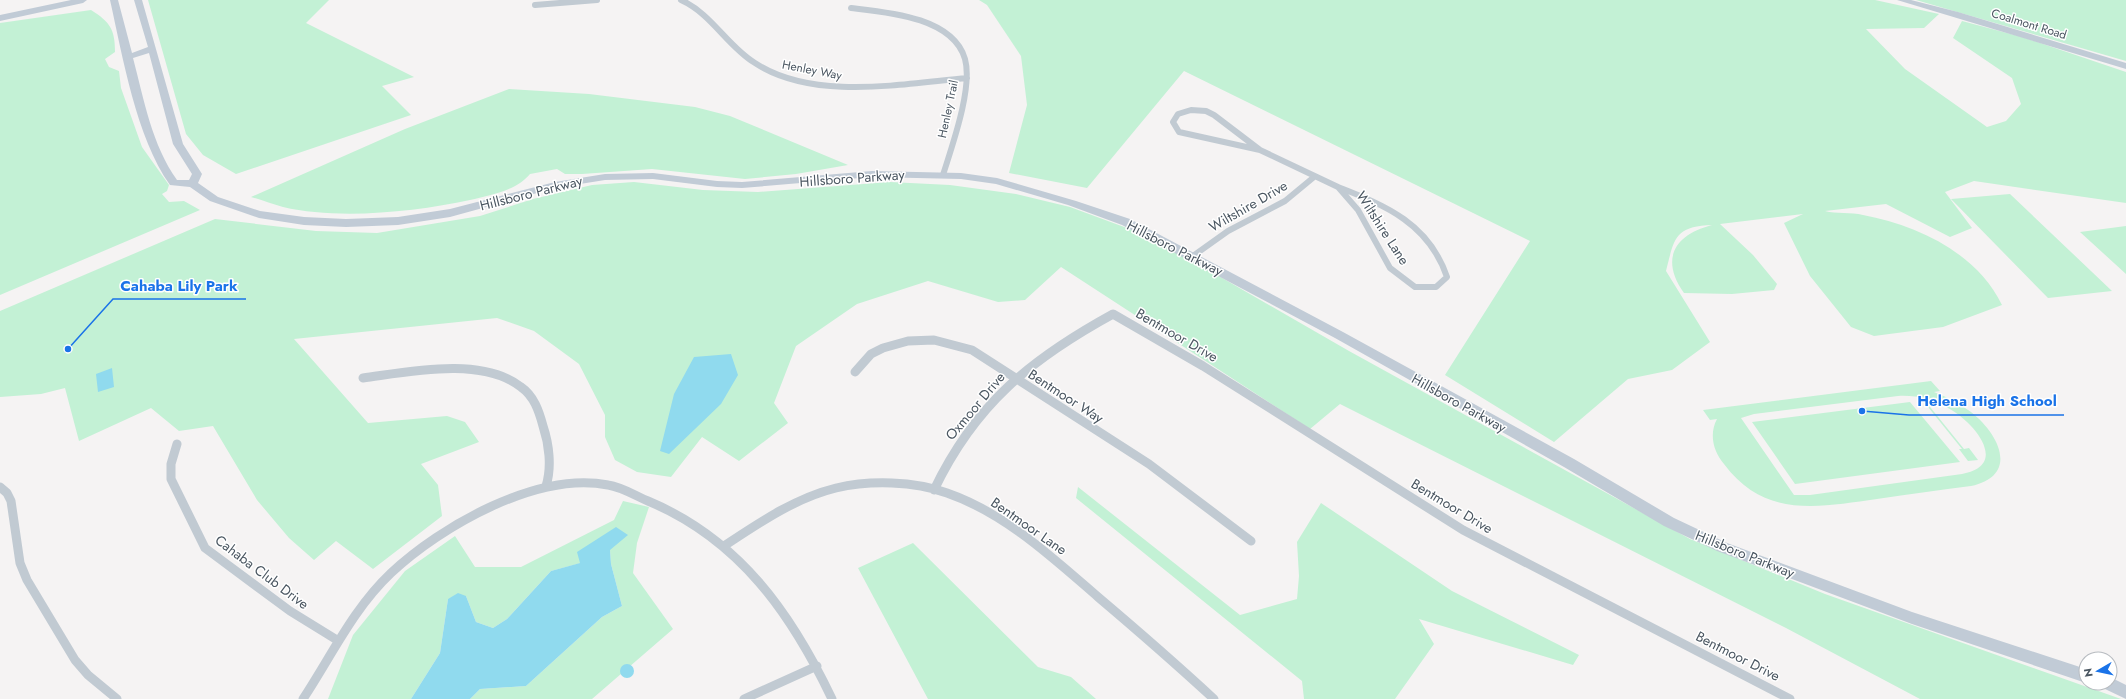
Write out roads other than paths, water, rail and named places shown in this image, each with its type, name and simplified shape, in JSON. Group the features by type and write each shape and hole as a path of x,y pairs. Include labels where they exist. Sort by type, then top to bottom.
{"street":[{"path":"0,18 84,0"},
{"name":"Hillsboro Parkway","path":"114,0 152,146 166,172 174,183 192,184 214,198 259,214 304,221 346,223 398,221 450,213 555,185 606,177 653,176 717,184 742,185 872,174 943,175 997,181 1072,203 1126,222 1193,256 1543,449 1669,522 1722,547 1912,618 2078,673"},
{"path":"138,0 144,17 178,144 197,174 192,184"},
{"path":"535,5 597,0"},
{"name":"Henley Way","path":"680,0 694,6 742,54 756,65 788,78 848,88 967,78"},
{"name":"Coalmont Road","path":"1901,0 1954,14 2126,66"},
{"name":"Henley Trail","path":"851,8 900,15 929,24 946,32 964,53 967,78 955,132 943,175"},
{"path":"128,57 152,50"},
{"name":"Wiltshire Lane","path":"1260,150 1179,132 1173,122 1178,114 1184,111 1206,110 1222,120 1260,150 1314,177 1338,187 1387,211 1418,231 1431,243 1441,260 1447,277 1436,287 1415,287 1398,276 1380,251 1358,210 1338,187"},
{"name":"Wiltshire Drive","path":"1193,256 1228,231 1294,196 1314,177"},
{"name":"Oxmoor Drive","path":"934,490 949,458 992,402 1015,378 1073,336 1113,314"},
{"name":"Bentmoor Drive","path":"1113,314 1204,366 1463,530 1790,699"},
{"name":"Bentmoor Way","path":"855,372 870,354 899,342 932,339 954,342 972,350 1149,464 1251,541"},
{"path":"363,378 469,369 496,373 518,383 531,394 539,406 544,421 550,470 546,486"},
{"name":"Cahaba Club Drive","path":"177,444 171,464 171,480 205,548 290,611 337,640"},
{"path":"303,699 337,640 352,618 375,591 414,553 432,539 495,504 546,486 585,484 609,485 672,510 707,532 724,546 760,583 792,624 817,666 832,699"},
{"name":"Bentmoor Lane","path":"724,546 771,515 815,495 854,485 900,485 947,492 996,517 1045,553 1091,590 1214,699"},
{"path":"0,487 7,493 11,501 20,563 27,580 75,660 88,674 117,699"},
{"path":"744,699 817,666"}],"water":[{"path":"731,354 738,375 721,404 669,454 660,451 674,394 694,357"},
{"path":"112,368 114,387 98,392 96,374"},
{"path":"616,527 628,535 610,550 611,564 622,606 602,617 526,686 480,689 470,699 411,699 440,653 448,599 458,593 466,596 476,622 493,628 507,619 551,571 580,563 577,552"},
{"path":"624,664 630,664 634,668 634,674 630,678 624,678 620,674 620,668"}],"place":[{"name":"Cahaba Lily Park","path":"68,349"},
{"name":"Helena High School","path":"1862,411"}]}
